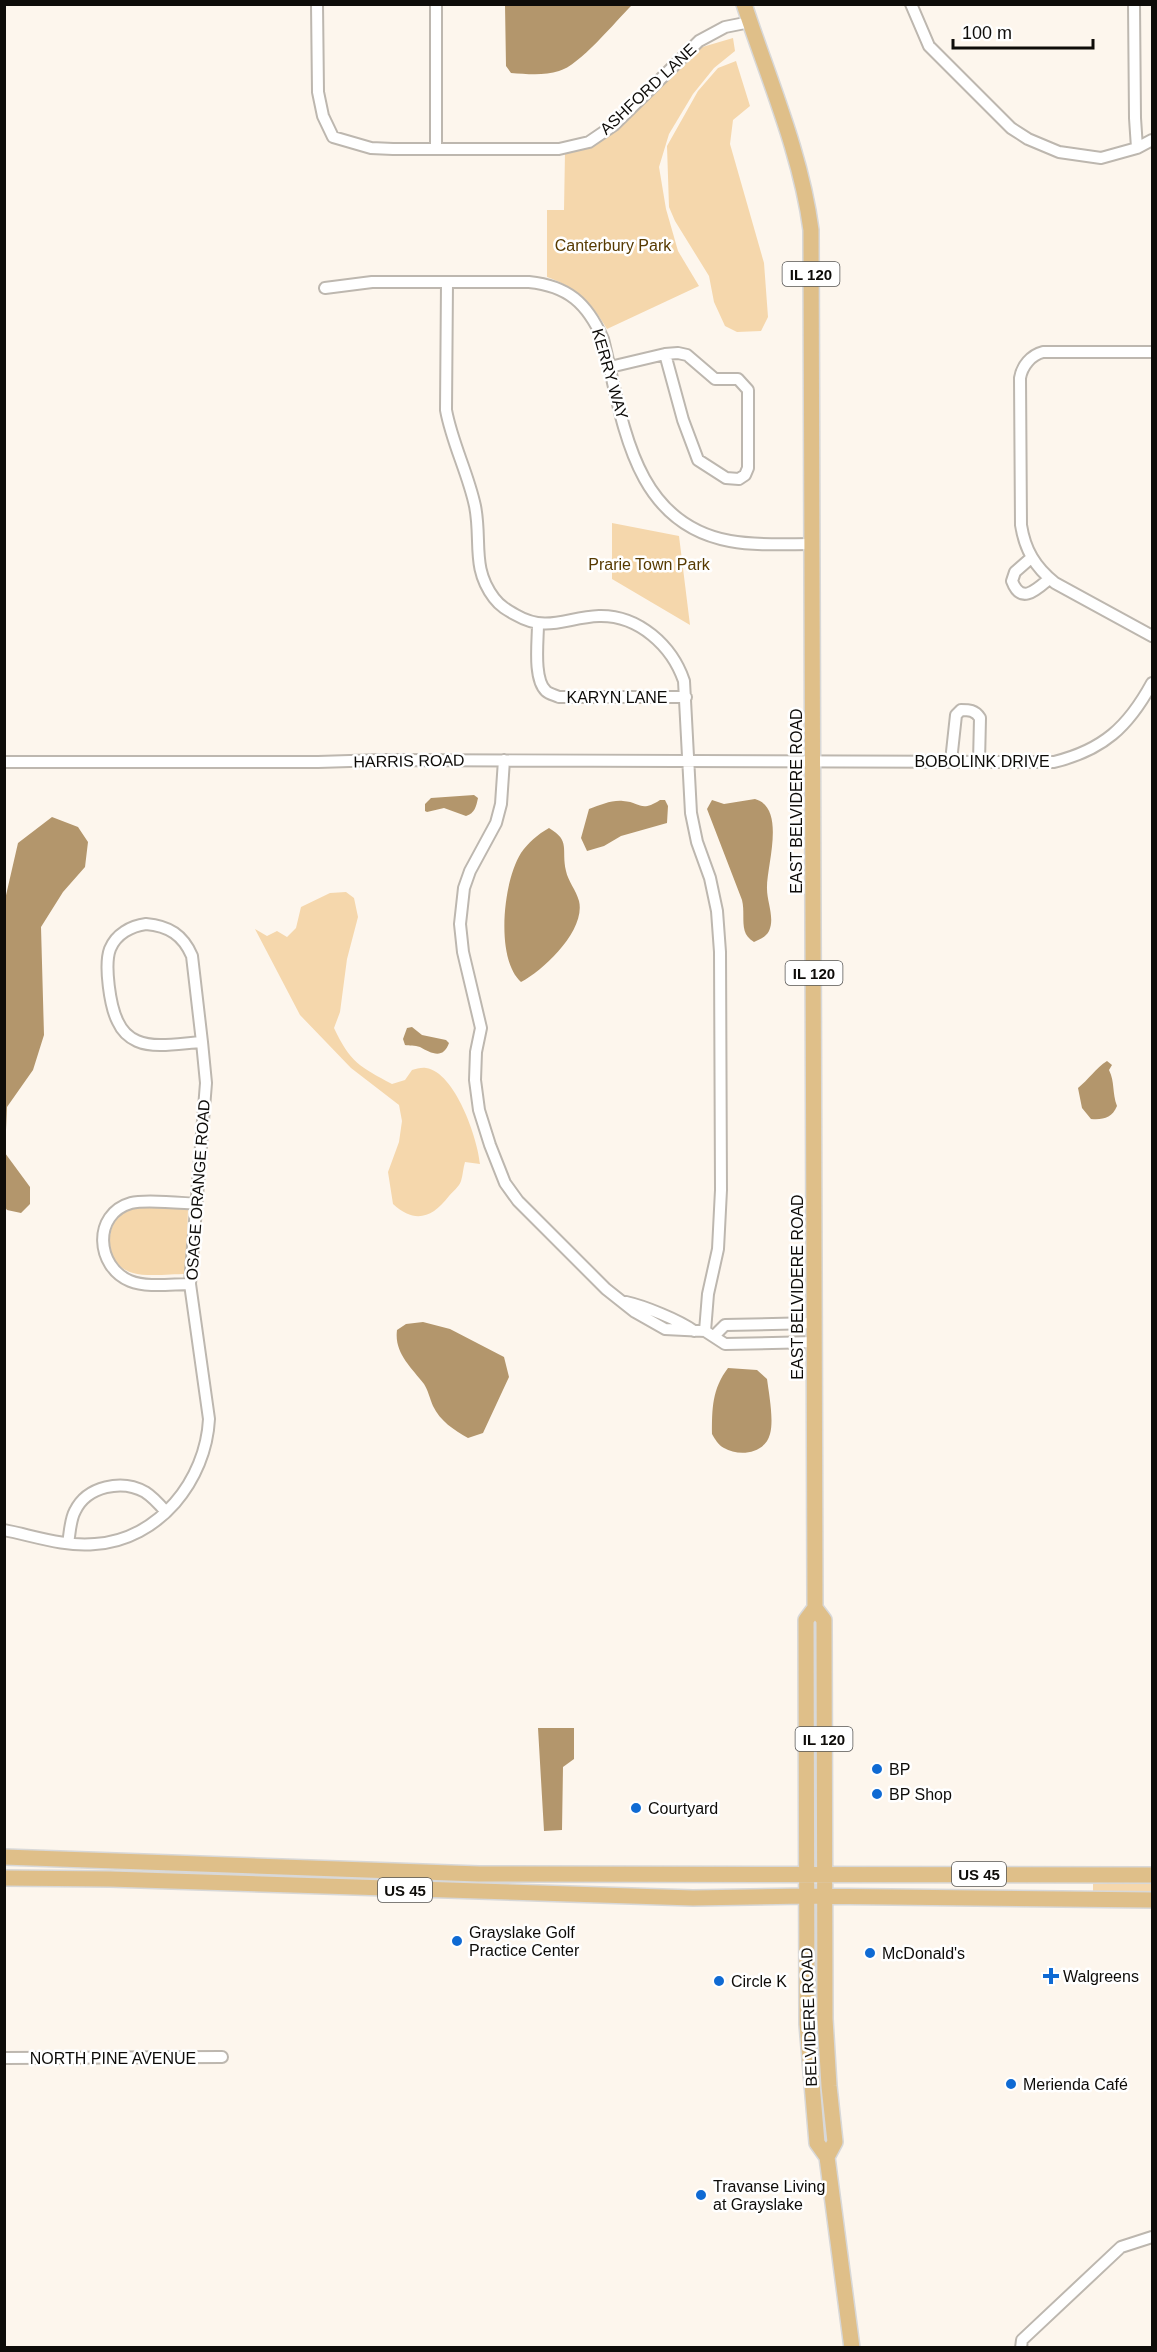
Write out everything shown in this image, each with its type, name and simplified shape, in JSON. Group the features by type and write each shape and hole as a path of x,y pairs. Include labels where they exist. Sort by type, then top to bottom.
{"main road":[{"name":"EAST BELVIDERE ROAD","path":"744,4 795,159 807,201 811,230 815,1608 824,1620 824,1874"},
{"name":"EAST BELVIDERE ROAD","path":"806,1874 806,1620 815,1608"},
{"name":"US 45","path":"4,1857 479,1874 1152,1875"},
{"name":"BELVIDERE ROAD","path":"806,1874 807,2024 810,2076 817,2143 827,2157 852,2348"},
{"name":"BELVIDERE ROAD","path":"824,1874 826,2039 835,2142 827,2157"},
{"name":"US 45","path":"4,1878 110,1879 660,1897 806,1896 1152,1900"}],"street":[{"name":"ASHFORD LANE","path":"317,4 318,92 323,116 333,137 371,147 399,149 559,149 590,142 614,125 699,41 725,27 750,22"},
{"path":"436,4 436,149"},
{"path":"911,4 929,46 1011,128 1028,139 1059,152 1085,157 1112,156 1137,148 1152,140"},
{"path":"1134,4 1137,148"},
{"name":"KERRY WAY","path":"325,288 372,282 545,284 571,295 584,306 595,321 603,339 633,457 649,489 665,508 682,522 709,536 732,542 813,544"},
{"path":"447,282 446,410 475,506 481,578 494,598 505,609 527,622 544,625 597,616 618,618 651,634 668,649 678,664 686,697 691,813 717,911 720,951 721,1190 718,1250 708,1294 704,1333"},
{"path":"1152,352 1043,352 1029,360 1021,372 1021,525 1026,548 1042,573 1049,579 1152,636"},
{"path":"610,367 665,354 678,353 687,355 715,379 738,380 744,384 748,390 748,468 745,475 739,479 726,478 698,460 683,420 665,354"},
{"path":"1031,558 1015,572 1012,581 1015,590 1023,594 1033,593 1049,579"},
{"name":"KARYN LANE","path":"538,624 537,672 541,685 547,693 559,697 686,697"},
{"name":"BOBOLINK DRIVE","path":"814,761 1054,762 1085,753 1120,730 1141,704 1152,683"},
{"path":"951,761 956,715 961,710 970,710 976,712 980,718 979,762"},
{"path":"504,760 499,814 464,888 460,924 463,952 481,1028 476,1052 475,1080 479,1110 506,1186 518,1201 606,1289 625,1302 685,1324 725,1344 815,1342"},
{"name":"HARRIS ROAD","path":"4,762 814,761"},
{"name":"OSAGE ORANGE ROAD","path":"4,1530 68,1543 96,1545 133,1534 166,1512 183,1496 204,1456 209,1419 190,1284 206,1083 202,1042 192,956 177,934 159,925 135,925 125,931 110,950 108,975 117,1021 126,1035 147,1045 202,1042"},
{"path":"190,1284 132,1282 110,1267 104,1254 102,1239 104,1228 110,1219 117,1211 131,1203 197,1204"},
{"path":"704,1333 725,1325 815,1323"},
{"path":"68,1543 74,1512 81,1501 101,1488 120,1486 135,1488 145,1493 166,1512"},
{"name":"NORTH PINE AVENUE","path":"4,2058 222,2057"},
{"path":"1021,2348 1022,2340 1121,2247 1152,2237"}],"green space":[{"name":"Canterbury Park","path":"733,38 735,51 714,68 693,94 669,134 659,167 666,209 678,251 699,286 607,329 582,297 567,286 547,277 547,210 564,210 565,152 591,146 611,134 699,48"},
{"path":"736,61 750,106 733,120 730,144 764,263 768,317 761,331 737,332 725,326 714,302 709,276 675,221 669,207 667,146 698,91 718,68"},
{"name":"Prarie Town Park","path":"612,523 679,536 690,625 612,579"},
{"path":"346,892 354,898 358,917 347,959 340,1012 334,1028 345,1049 357,1062 392,1084 405,1080 415,1069 424,1068 437,1072 446,1081 463,1108 475,1139 480,1164 465,1162 461,1181 457,1187 436,1209 423,1216 409,1214 393,1204 388,1172 399,1142 402,1121 399,1105 351,1068 300,1015 255,929 267,936 277,931 287,937 296,928 301,907 330,893"},
{"path":"132,1208 188,1208 186,1274 133,1273 113,1258 110,1243 112,1227 117,1217"},
{"path":"1152,1882 1152,1892 1093,1892 1093,1884"}],"shaded area":[{"path":"505,4 632,5 577,61 559,71 535,74 511,73 506,66"},
{"path":"474,795 478,798 476,807 466,816 444,808 425,811 425,804 431,798"},
{"path":"755,799 765,805 770,814 773,839 767,889 771,926 763,938 754,942 744,929 742,900 707,809 712,800 724,804"},
{"path":"665,800 668,806 667,823 621,836 604,846 587,851 581,838 589,809 614,801 648,806"},
{"path":"52,817 78,827 88,842 85,867 63,892 41,927 44,1035 33,1070 7,1107 5,1153 30,1187 30,1204 21,1213 7,1210 5,1207 4,904 18,843"},
{"path":"549,828 563,842 566,871 579,901 579,912 570,936 561,948 541,968 521,982 513,971 508,956 504,919 506,900 521,853"},
{"path":"412,1027 422,1035 446,1040 449,1043 443,1052 436,1054 418,1046 405,1045 403,1039 407,1028"},
{"path":"1107,1061 1112,1065 1109,1070 1117,1106 1107,1117 1091,1119 1082,1108 1078,1088"},
{"path":"423,1322 450,1329 504,1357 509,1377 483,1433 468,1438 443,1421 433,1406 424,1384 401,1353 397,1330 406,1324"},
{"path":"728,1368 757,1370 767,1379 771,1414 770,1434 763,1446 751,1452 730,1451 718,1444 712,1434 716,1392"},
{"path":"538,1728 574,1728 574,1759 563,1767 562,1830 544,1831"}],"place":[{"name":"BP","path":"877,1769"},
{"name":"BP Shop","path":"877,1794"},
{"name":"Courtyard","path":"636,1808"},
{"name":"Grayslake Golf Practice Center","path":"457,1941"},
{"name":"McDonald's","path":"870,1953"},
{"name":"Walgreens","path":"1051,1976"},
{"name":"Circle K","path":"719,1981"},
{"name":"Merienda Café","path":"1011,2084"},
{"name":"Travanse Living at Grayslake","path":"701,2195"}]}
